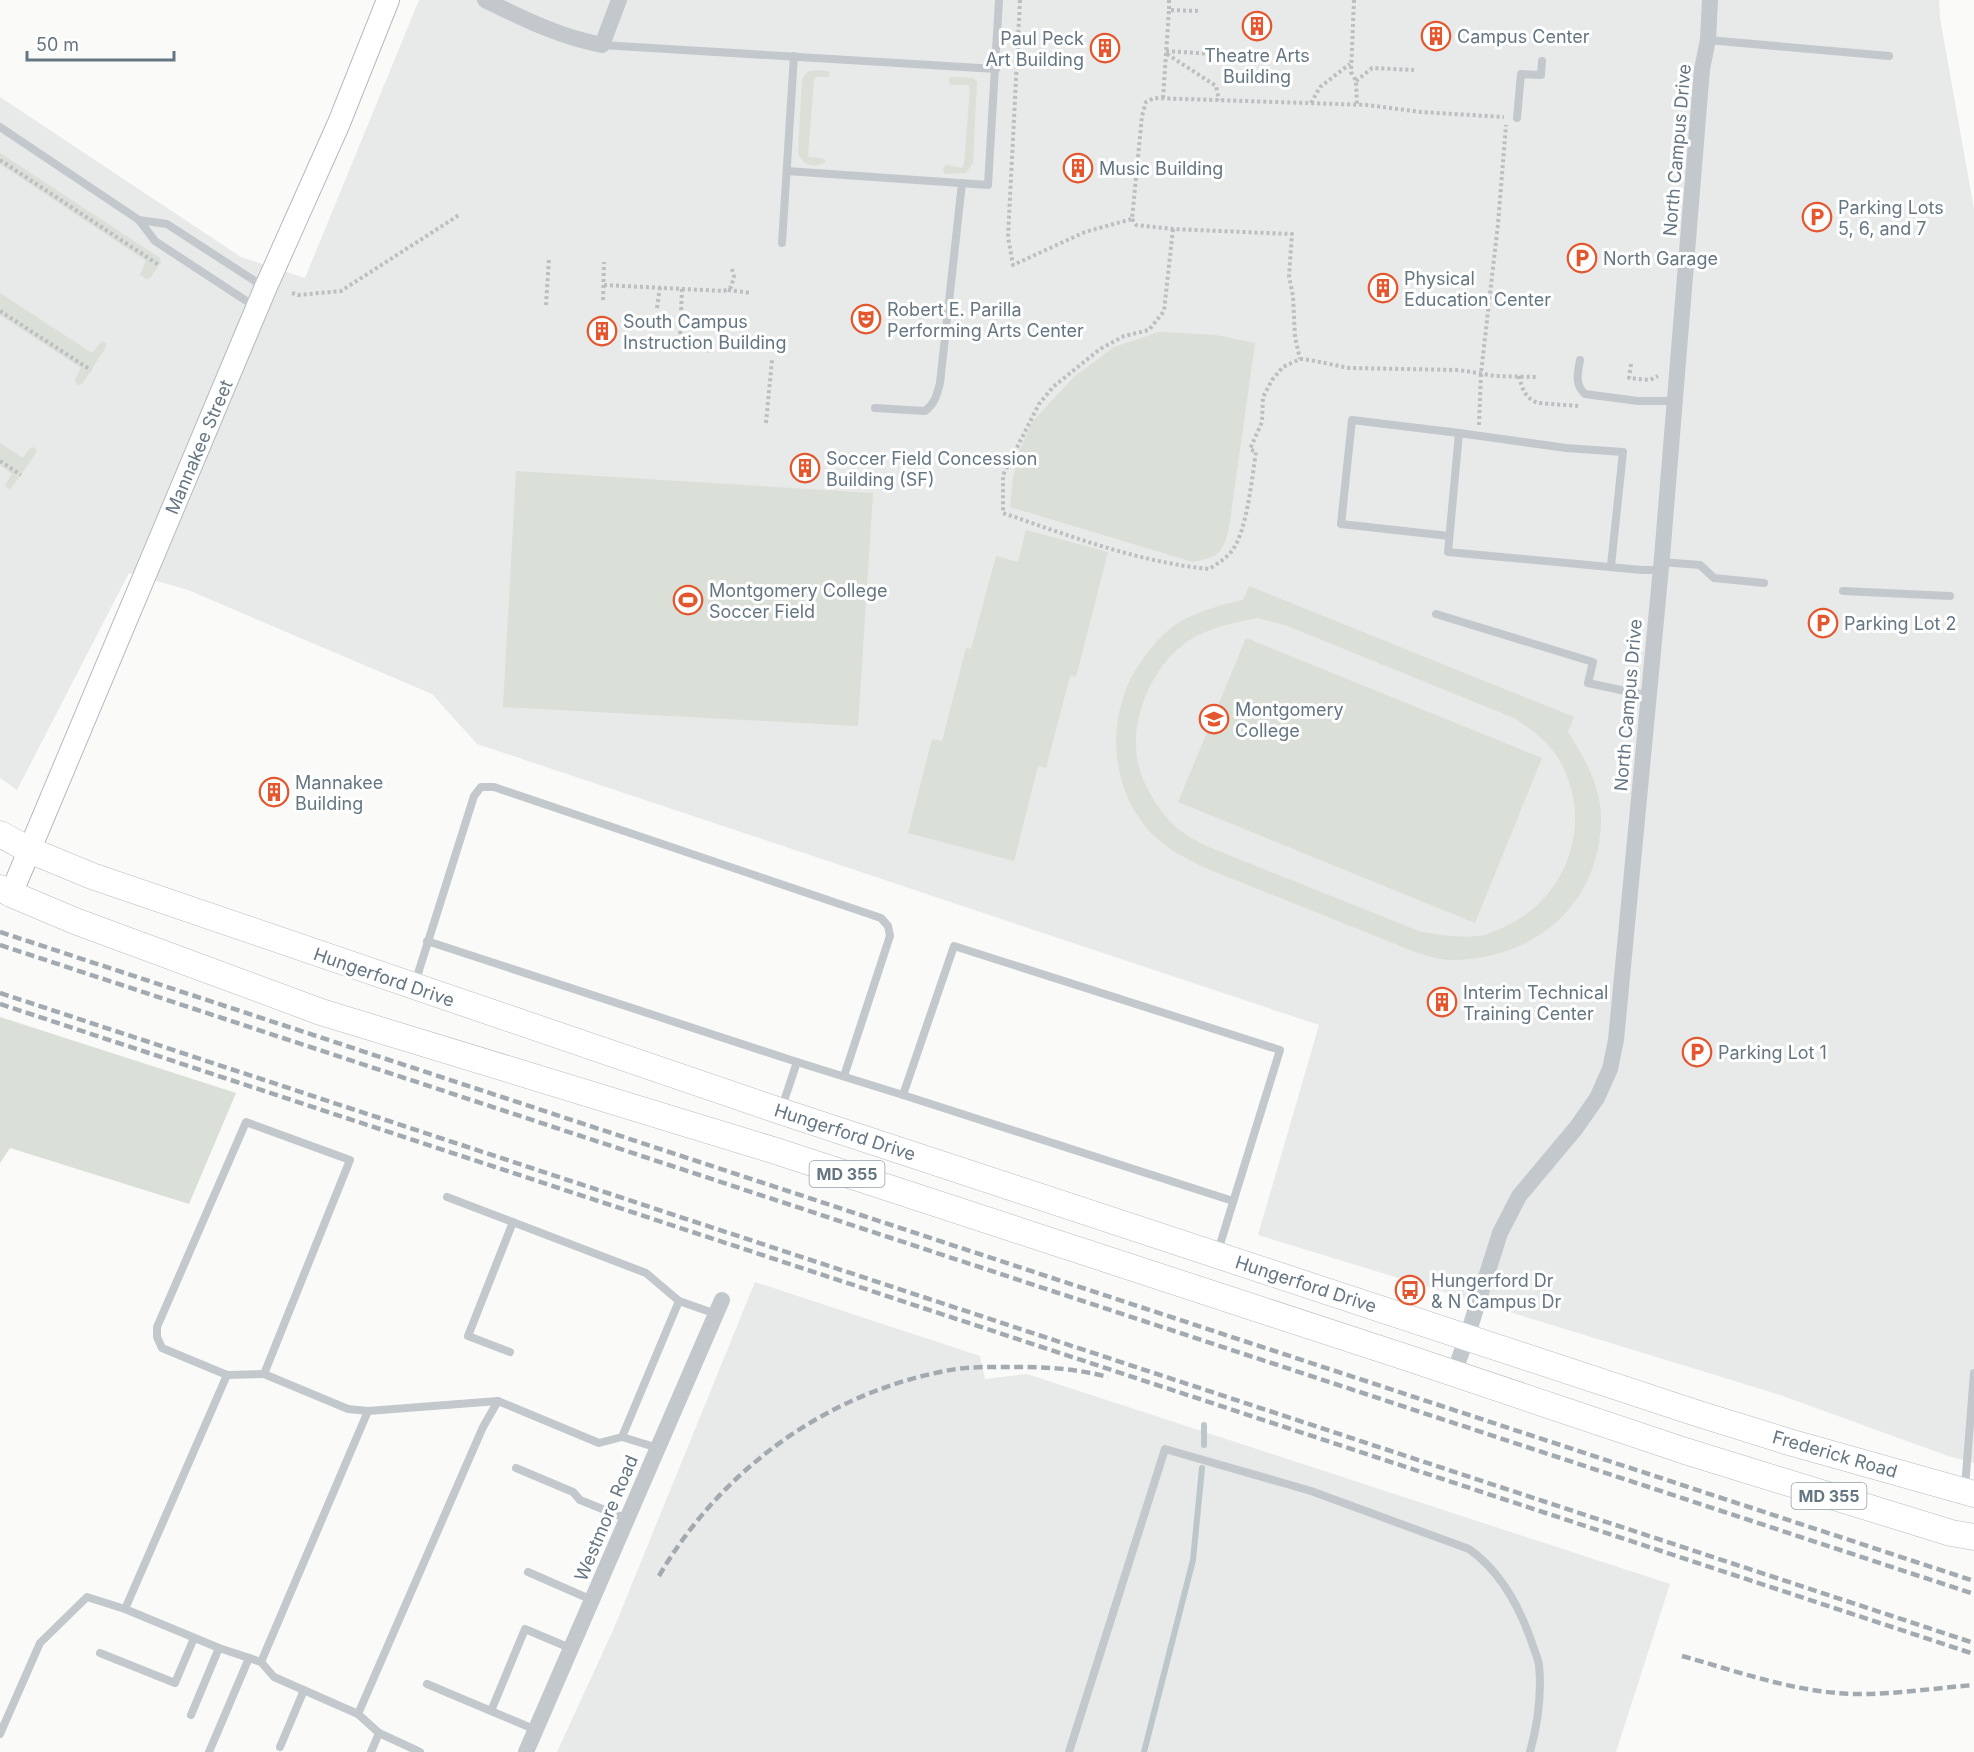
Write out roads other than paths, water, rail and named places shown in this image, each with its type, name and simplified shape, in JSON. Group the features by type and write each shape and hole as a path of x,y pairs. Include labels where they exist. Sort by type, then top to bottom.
{"main road":[{"name":"Hungerford Drive","path":"0,834 29,850 92,876 413,987 780,1111 1696,1413"},
{"name":"MD 355","path":"5,891 75,921 321,1012 768,1149 1454,1373 1685,1452 1974,1538"},
{"path":"768,1149 780,1111"},
{"name":"Frederick Road","path":"1696,1413 1789,1442 1969,1492"}],"street":[{"name":"Mannakee Street","path":"5,891 29,850 261,298 339,123 388,0"},
{"path":"485,0 575,40 602,45 619,0"},
{"name":"North Campus Drive","path":"1454,1373 1500,1233 1519,1196 1576,1128 1597,1098 1610,1069 1616,1040 1661,566 1702,69 1708,40 1710,0"},
{"name":"Westmore Road","path":"526,1752 719,1307"}],"lane":[{"path":"787,171 988,185 999,0"},
{"path":"1708,40 1889,56"},
{"path":"602,45 996,69"},
{"path":"782,243 794,56"},
{"path":"1517,118 1521,74 1540,75 1542,61"},
{"path":"0,127 139,220 155,241 261,298"},
{"path":"875,408 925,411 935,399 940,383 962,183"},
{"path":"139,220 167,224 261,298"},
{"path":"1580,360 1577,382 1578,387 1585,394 1638,401 1675,401"},
{"path":"1449,536 1341,524 1352,420 1566,448 1623,452 1611,566"},
{"path":"1459,433 1449,552 1642,570 1661,566 1700,565 1714,578 1764,584"},
{"path":"1843,591 1950,596"},
{"path":"1436,614 1593,662 1588,683 1649,696"},
{"path":"413,987 474,796 481,787 494,787 881,918 888,926 890,936 844,1077"},
{"path":"428,940 797,1062 1233,1201"},
{"path":"903,1095 954,946 1280,1050 1217,1255"},
{"path":"780,1111 797,1062"},
{"path":"264,1374 350,1160 246,1122 157,1327 157,1337 162,1348 227,1375 264,1374 348,1409 368,1411 498,1401 599,1443 622,1437 658,1448"},
{"path":"447,1197 646,1273 679,1301 719,1307"},
{"path":"510,1352 468,1336 513,1222"},
{"path":"622,1437 679,1301"},
{"path":"1969,1492 1974,1373"},
{"path":"125,1609 227,1375"},
{"path":"358,1713 483,1427 498,1401"},
{"path":"261,1662 368,1411"},
{"path":"1069,1752 1165,1449 1311,1491 1469,1549 1479,1557 1509,1592 1525,1623 1538,1662 1539,1712 1530,1752"},
{"path":"516,1468 573,1491 580,1500 627,1520"},
{"path":"528,1572 592,1600"},
{"path":"0,1734 40,1643 87,1597 125,1609 219,1648 261,1662 274,1677 358,1713 379,1733 420,1752"},
{"path":"491,1712 525,1629 570,1648"},
{"path":"100,1653 175,1683 194,1638"},
{"path":"191,1714 219,1648"},
{"path":"209,1752 249,1658"},
{"path":"428,1684 536,1730"},
{"path":"280,1746 304,1690"},
{"path":"371,1752 379,1733"}],"waterway":[{"path":"1204,1425 1204,1445"},
{"path":"1144,1752 1193,1560 1202,1468"}],"railway":[{"path":"0,932 1974,1581"},
{"path":"0,945 1974,1594"},
{"path":"0,993 1974,1643"},
{"path":"0,1004 1974,1654"},
{"path":"659,1576 684,1538 713,1503 745,1471 780,1443 818,1418 858,1398 901,1382 963,1368 1052,1368 1108,1377"},
{"path":"1682,1656 1770,1681 1837,1693 1888,1693 1974,1685"}],"place":[{"name":"Theatre Arts Building","path":"1257,26"},
{"name":"Campus Center","path":"1436,36"},
{"name":"Paul Peck Art Building","path":"1105,48"},
{"name":"Music Building","path":"1078,168"},
{"name":"Parking Lots 5, 6, and 7","path":"1817,217"},
{"name":"North Garage","path":"1582,258"},
{"name":"Physical Education Center","path":"1383,288"},
{"name":"Robert E. Parilla Performing Arts Center","path":"866,319"},
{"name":"South Campus Instruction Building","path":"602,331"},
{"name":"Soccer Field Concession Building (SF)","path":"805,468"},
{"name":"Montgomery College Soccer Field","path":"688,600"},
{"name":"Parking Lot 2","path":"1823,623"},
{"name":"Montgomery College","path":"1214,719"},
{"name":"Mannakee Building","path":"274,792"},
{"name":"Interim Technical Training Center","path":"1442,1002"},
{"name":"Parking Lot 1","path":"1697,1052"},
{"name":"Hungerford Dr & N Campus Dr","path":"1410,1290"}]}
